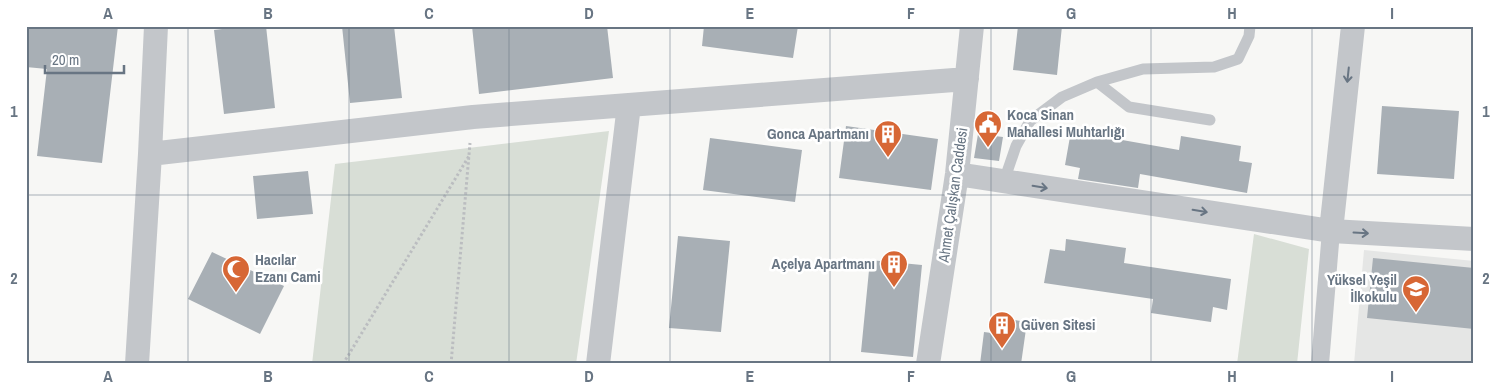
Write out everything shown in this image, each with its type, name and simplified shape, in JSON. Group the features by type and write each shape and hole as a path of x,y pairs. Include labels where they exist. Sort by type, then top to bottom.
{"street":[{"path":"137,364 156,26"},
{"name":"Ahmet Çalışkan Caddesi","path":"928,364 957,174 972,26"},
{"path":"1320,364 1331,231 1353,26"},
{"path":"150,154 473,118 967,79"},
{"path":"598,364 629,105"},
{"path":"957,174 1331,231 1474,239"}],"lane":[{"path":"1004,181 1016,146 1030,121 1062,97 1098,82 1143,69 1214,67 1238,58 1249,36 1250,26"},
{"path":"1098,82 1129,107 1210,120"}],"path":[{"path":"450,364 473,118"},
{"path":"343,364 469,156"}],"shaded area":[{"path":"609,131 576,364 312,364 335,164"},
{"path":"1254,234 1309,249 1297,364 1237,364"},
{"name":"Yüksel Yeşil İlkokulu","path":"1364,250 1474,261 1474,364 1354,364"}],"building":[{"path":"29,26 118,26 102,163 37,156 47,69 26,67 26,46"},
{"path":"246,26 266,26 275,108 224,114 214,30"},
{"path":"342,26 394,26 402,98 350,103"},
{"path":"472,26 607,26 613,78 479,94"},
{"path":"704,26 798,26 793,58 702,46"},
{"path":"1018,26 1062,26 1057,75 1013,70"},
{"path":"1382,106 1459,111 1454,179 1377,174"},
{"name":"Gonca Apartmanı","path":"846,126 938,139 931,190 839,178"},
{"path":"1071,131 1179,150 1181,136 1241,146 1239,161 1252,163 1247,193 1140,174 1138,188 1078,179 1080,168 1065,165"},
{"name":"Koca Sinan Mahallesi Muhtarlığı","path":"978,134 1003,137 999,161 974,158"},
{"path":"710,138 802,150 795,202 703,190"},
{"path":"308,171 313,214 257,219 253,176"},
{"path":"678,236 730,241 721,332 669,328"},
{"path":"1066,239 1126,248 1124,263 1231,279 1227,310 1213,307 1211,322 1151,313 1153,299 1044,283 1050,249 1065,251"},
{"name":"Hacılar Ezanı Cami","path":"212,252 284,286 260,334 188,299"},
{"path":"1373,258 1474,268 1474,329 1367,318"},
{"name":"Açelya Apartmanı","path":"870,260 922,265 913,357 861,352"},
{"name":"Güven Sitesi","path":"1001,318 1027,322 1021,364 980,364 984,332 999,334"}],"place":[{"name":"Koca Sinan Mahallesi Muhtarlığı","path":"988,148"},
{"name":"Gonca Apartmanı","path":"888,158"},
{"name":"Açelya Apartmanı","path":"894,288"},
{"name":"Hacılar Ezanı Cami","path":"236,293"},
{"name":"Yüksel Yeşil İlkokulu","path":"1416,313"},
{"name":"Güven Sitesi","path":"1002,349"}]}
